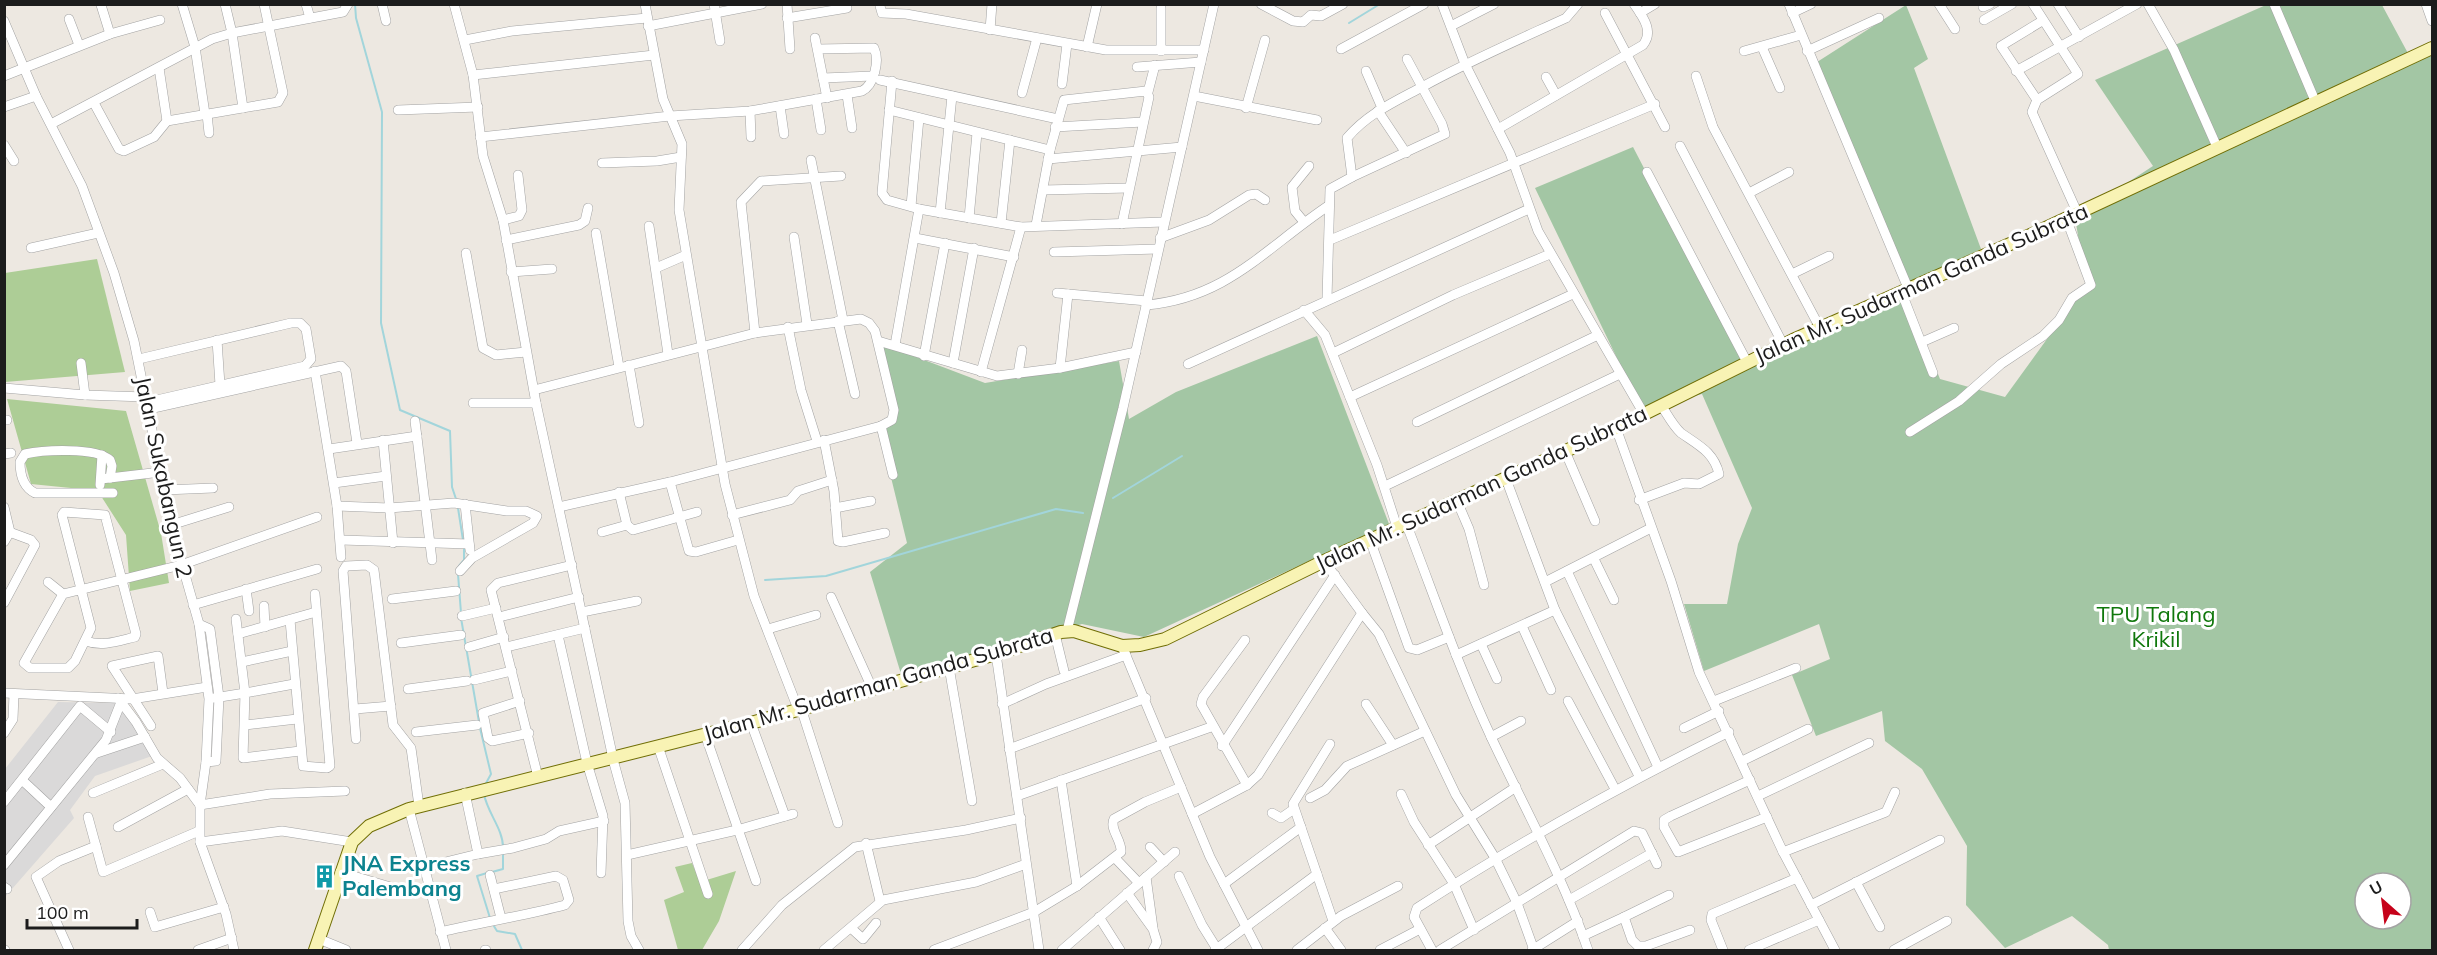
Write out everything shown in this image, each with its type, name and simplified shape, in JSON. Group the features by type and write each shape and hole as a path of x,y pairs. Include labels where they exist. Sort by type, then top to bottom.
{"street":[{"path":"182,4 195,47 209,134"},
{"path":"225,4 232,33 243,108"},
{"path":"94,103 121,151 154,137 167,121 279,102 282,97 264,4"},
{"path":"306,4 310,18"},
{"path":"51,124 195,47 232,33 343,12 348,4"},
{"path":"382,4 386,21"},
{"path":"454,4 473,75 480,137 487,171 503,220 536,403 625,803 629,928 639,951"},
{"path":"645,4 663,99 680,136 679,210 722,468 732,515 757,603 800,709 838,823"},
{"path":"465,40 512,31 648,22 715,9 762,4"},
{"path":"787,4 790,49"},
{"path":"990,30 992,4"},
{"path":"1087,47 1098,4"},
{"path":"1064,671 1061,632 1136,352 1214,4"},
{"path":"1261,4 1293,21 1303,22 1311,15 1321,16 1343,4"},
{"path":"1341,49 1424,4"},
{"path":"1442,4 1465,64 1498,129 1514,165 1529,209 1550,254 1644,414"},
{"path":"1451,26 1494,4"},
{"path":"1352,177 1347,138 1364,120 1465,64 1566,18 1578,4"},
{"path":"1498,129 1647,40 1647,26 1634,4"},
{"path":"1640,13 1655,4"},
{"path":"1811,4 1790,9 1904,289 1933,373"},
{"path":"1939,4 1955,29"},
{"path":"1984,20 2012,4"},
{"path":"1910,432 1959,401 2001,364 2043,336 2059,320 2072,298 2091,285 2072,215 2033,117 2037,100 2078,75 2033,4"},
{"path":"2058,4 2079,37"},
{"path":"2016,71 2137,4"},
{"path":"2148,4 2174,50 2217,147"},
{"path":"2274,4 2316,103"},
{"path":"2426,4 2433,21"},
{"path":"101,5 110,34"},
{"path":"880,6 882,13 906,14 1087,47 1125,51 1204,50"},
{"path":"787,18 847,8"},
{"path":"1161,8 1161,51"},
{"path":"715,9 720,40"},
{"path":"1605,13 1655,104 1665,127"},
{"path":"1807,51 1879,18"},
{"path":"69,20 79,45"},
{"path":"4,76 79,45 160,20"},
{"name":"Jalan Sukabangun 2","path":"4,21 7,35 82,186 122,297 148,403 171,525 199,624 213,732"},
{"path":"2037,100 2001,45 2042,21"},
{"path":"1744,51 1801,35"},
{"path":"815,38 827,98"},
{"path":"1022,93 1037,38"},
{"path":"1246,108 1265,40"},
{"path":"1062,84 1067,44"},
{"path":"480,137 670,116 750,111 847,94 866,89 877,78 877,53 872,47 818,49"},
{"path":"1762,47 1780,88"},
{"name":"Jalan Mr. Sudarman Ganda Subrata","path":"352,842 369,826 414,808 465,793 538,777 751,723 996,654 1061,632 1086,634 1124,650 1172,636 1324,561 1616,428 1783,344 2072,215 2433,48"},
{"path":"473,75 654,55"},
{"path":"1327,300 1330,240 1328,206 1331,187 1438,139 1445,132 1407,59"},
{"path":"1137,67 1202,62"},
{"path":"1122,224 1155,65"},
{"path":"159,68 167,121"},
{"path":"1366,71 1380,110 1406,153"},
{"path":"1696,76 1713,127 1820,328"},
{"path":"824,78 877,78 1057,123 1143,122"},
{"path":"1546,78 1556,95"},
{"path":"892,81 882,193 887,200 940,213 1021,227 1164,222"},
{"path":"1035,225 1062,102 1066,98 1148,92"},
{"path":"847,94 852,128"},
{"path":"4,107 36,96"},
{"path":"940,213 952,96"},
{"path":"1194,96 1246,108 1317,120"},
{"path":"816,99 821,130"},
{"path":"1330,240 1514,165 1604,124 1655,104"},
{"path":"780,106 784,134"},
{"path":"398,110 478,107"},
{"path":"889,110 1010,140 1049,154 1138,152 1182,147"},
{"path":"750,111 751,137"},
{"path":"896,345 915,238 919,118"},
{"path":"969,218 977,133"},
{"path":"1001,223 1010,140"},
{"path":"4,145 14,161"},
{"path":"1680,146 1783,344"},
{"path":"603,163 657,161 681,157"},
{"path":"811,160 855,394"},
{"path":"1304,222 1295,211 1292,187 1309,166"},
{"path":"1647,172 1747,362"},
{"path":"1749,193 1789,172"},
{"path":"503,220 515,217 522,210 518,175"},
{"path":"755,333 741,202 761,181 841,176"},
{"path":"1043,190 1129,188"},
{"path":"1160,238 1209,220 1249,195 1256,194 1265,200"},
{"path":"1057,293 1146,303 1182,300 1219,285 1328,206"},
{"path":"507,240 579,225 585,221 588,208"},
{"path":"1188,364 1529,209"},
{"path":"650,226 668,354"},
{"path":"981,372 1021,227"},
{"path":"31,248 98,233"},
{"path":"596,233 624,366 639,423"},
{"path":"794,237 807,324"},
{"path":"915,238 1014,256"},
{"path":"924,356 945,243"},
{"path":"953,363 974,248"},
{"path":"1054,252 1158,249"},
{"path":"466,253 483,348 496,355 526,351"},
{"path":"1333,353 1453,295 1550,254"},
{"path":"656,268 686,255"},
{"path":"1792,274 1829,256"},
{"path":"511,272 552,269"},
{"path":"1060,368 1068,294"},
{"path":"1350,397 1573,294"},
{"path":"1304,310 1322,330 1333,353 1385,486 1456,655 1491,737 1569,900 1588,951"},
{"path":"534,390 668,354 755,333 807,324 865,320 872,326 878,341 894,417 890,423 670,482 559,507"},
{"path":"138,359 300,323 306,329 311,359 305,366 148,403"},
{"path":"788,327 801,390 832,480 837,539 841,542 885,533"},
{"path":"1922,342 1954,327"},
{"path":"1416,422 1598,335"},
{"path":"217,340 220,385"},
{"path":"878,341 997,376 1060,368 1136,352"},
{"path":"1018,374 1022,351"},
{"path":"81,363 85,395"},
{"path":"4,388 148,403 337,366 346,371 357,443"},
{"path":"315,371 334,483 341,557"},
{"path":"1385,486 1620,374"},
{"path":"473,403 536,403"},
{"path":"1639,500 1684,483 1699,484 1719,474 1716,462 1707,451 1676,428 1661,405"},
{"path":"415,421 432,560"},
{"path":"881,426 893,475"},
{"path":"1616,428 1639,500 1677,600 1694,661 1783,852 1835,951"},
{"path":"329,449 357,443 417,436"},
{"path":"383,440 393,543"},
{"path":"99,493 112,466 102,455 51,451 25,454 20,462 24,483 31,491 99,493 113,493"},
{"path":"1565,451 1595,521"},
{"path":"105,478 161,472"},
{"path":"334,483 386,476"},
{"path":"1506,478 1555,610 1639,776"},
{"path":"732,515 790,500 798,491 832,480"},
{"path":"670,482 687,548 692,552 738,540"},
{"path":"164,490 213,488"},
{"path":"619,492 627,525"},
{"path":"836,508 871,501"},
{"path":"1457,501 1469,529 1484,585"},
{"path":"337,506 389,508 426,504 460,504 531,512 537,516 533,523 472,558 460,571"},
{"path":"460,504 465,545 472,558"},
{"path":"4,507 7,531 4,542"},
{"path":"171,525 229,507"},
{"path":"86,641 99,644 136,635 120,579 104,514 64,512 62,515 82,589 91,628 86,641 68,668 30,668 25,665 63,594 82,589 120,579 181,565 317,517"},
{"path":"602,532 627,525 636,530 697,512"},
{"path":"1545,582 1651,528"},
{"path":"4,603 35,545 7,531"},
{"path":"341,540 465,545"},
{"path":"1370,540 1409,648 1417,650 1449,637"},
{"path":"1594,559 1614,600"},
{"path":"1324,561 1379,634 1469,817 1495,858 1517,903 1533,950 1578,921"},
{"path":"356,739 356,709 343,571 346,566 367,565 374,570 394,729 411,748 414,808 425,867 446,951"},
{"path":"538,777 529,733 491,590 495,585 572,565"},
{"path":"193,605 317,569"},
{"path":"1567,571 1659,767"},
{"path":"1222,746 1335,575"},
{"path":"48,582 63,594"},
{"path":"246,589 249,611"},
{"path":"392,599 456,591"},
{"path":"290,621 300,751 304,767 329,767 315,594"},
{"path":"462,616 497,613 579,597"},
{"path":"831,597 872,688"},
{"path":"582,612 638,601"},
{"path":"264,606 265,627"},
{"path":"1456,655 1555,610"},
{"path":"238,634 316,612"},
{"path":"1192,814 1246,785 1264,768 1362,614"},
{"path":"768,629 816,615"},
{"path":"236,620 245,693 244,759 300,751"},
{"path":"199,624 210,629 219,697 213,732 216,761 206,762 200,805 200,842 224,907 234,951"},
{"path":"1522,626 1551,690"},
{"path":"469,647 558,635 585,628"},
{"path":"401,643 461,635"},
{"path":"558,635 587,763 604,821 601,873"},
{"path":"1245,640 1201,700 1202,708 1211,727 1246,785"},
{"path":"202,645 213,642"},
{"path":"1481,644 1497,679"},
{"path":"1002,704 1124,650 1146,698 1192,814 1258,951"},
{"path":"242,662 292,651"},
{"path":"996,654 1039,951"},
{"path":"151,726 112,666 158,656 163,693"},
{"path":"205,667 216,665"},
{"path":"949,667 972,801"},
{"path":"1714,701 1796,668"},
{"path":"408,689 471,681 512,671"},
{"path":"209,699 294,684"},
{"path":"4,733 14,713 10,693 119,700 207,687"},
{"path":"1009,749 1146,698"},
{"path":"4,865 97,753 111,732 119,700"},
{"path":"119,700 163,764 173,771 200,805"},
{"path":"520,701 485,711 482,718 491,741 529,733"},
{"path":"1568,701 1615,789"},
{"path":"1366,704 1393,744"},
{"path":"4,802 80,705 111,732"},
{"path":"356,709 391,706"},
{"path":"1684,728 1719,711"},
{"path":"245,725 297,719"},
{"path":"1491,737 1521,721"},
{"path":"627,855 737,830 789,815 751,723"},
{"path":"416,732 477,725"},
{"path":"1017,796 1211,727"},
{"path":"1742,761 1808,729"},
{"path":"1310,798 1325,790 1347,766 1425,731"},
{"path":"1432,951 1420,929 1414,914 1415,910 1536,832 1639,776 1729,732"},
{"path":"705,734 756,881"},
{"path":"97,753 145,737"},
{"path":"1758,796 1869,743"},
{"path":"1330,744 1294,802 1294,809 1334,921"},
{"path":"658,746 708,894"},
{"path":"93,793 163,764"},
{"path":"22,780 51,807"},
{"path":"1061,780 1077,886"},
{"path":"1750,780 1671,816 1664,820 1664,827 1678,852 1767,817"},
{"path":"934,951 1034,912 1077,886 1115,858 1122,849 1112,824 1114,819 1145,802 1181,787"},
{"path":"1428,845 1516,787"},
{"path":"118,827 188,789"},
{"path":"200,805 270,794 345,791"},
{"path":"1783,852 1886,812 1895,792"},
{"path":"465,793 478,854"},
{"path":"1401,794 1428,845 1454,884 1474,930"},
{"path":"1272,813 1281,818 1294,809"},
{"path":"88,817 103,872 199,831"},
{"path":"742,951 782,905 848,851 866,843 966,830 1021,818"},
{"path":"425,867 513,848 546,839 556,832 604,821"},
{"path":"1224,884 1300,827"},
{"path":"200,842 282,831 352,842 317,945 346,951"},
{"path":"1440,951 1557,876 1637,831 1642,833 1657,864"},
{"path":"1811,905 1940,840"},
{"path":"866,843 880,901"},
{"path":"69,951 36,877 59,861 96,846"},
{"path":"1150,847 1164,862"},
{"path":"1062,951 1074,947 1099,917 1174,852"},
{"path":"1569,900 1652,854"},
{"path":"1115,858 1143,880 1157,942 1153,951"},
{"path":"824,951 880,901 976,882 1026,864"},
{"path":"340,872 414,894"},
{"path":"1179,876 1216,950 1317,874"},
{"path":"490,875 498,918"},
{"path":"440,932 498,918 517,917 565,904 569,898 563,880 556,876 494,889"},
{"path":"1723,951 1711,920 1712,915 1797,878"},
{"path":"1856,882 1880,927"},
{"path":"1297,951 1334,921 1398,886"},
{"path":"1127,893 1153,929"},
{"path":"1583,936 1669,895"},
{"path":"150,912 155,927 224,907"},
{"path":"1099,917 1120,951"},
{"path":"1624,917 1632,940 1638,946 1646,946 1690,930"},
{"path":"1749,951 1819,920"},
{"path":"1894,951 1947,921"},
{"path":"851,928 863,939 876,923"},
{"path":"1325,928 1341,951"},
{"path":"1380,951 1420,929"},
{"path":"198,951 232,938"}],"shaded area":[{"path":"58,702 115,703 130,718 152,756 95,776 70,810 74,818 5,897 5,769"}],"green space":[{"path":"1906,5 1928,59 1914,68 1981,249 1906,286 1814,64"},
{"name":"TPU Talang Krikil","path":"2266,5 2382,5 2410,57 2432,48 2432,950 2109,950 2108,945 2072,916 2005,948 1966,905 1967,846 1922,769 1885,741 1882,711 1816,736 1792,675 1830,659 1819,624 1704,671 1684,604 1727,604 1738,544 1752,508 1702,394 1642,410 1535,188 1633,147 1746,364 1906,295 1940,379 2005,397 2086,285 2075,217 2153,166 2095,80"},
{"path":"97,259 125,372 5,382 5,273"},
{"path":"1317,336 1389,524 1144,637 1082,624 901,674 870,572 907,543 879,428 893,424 874,341 985,383 1119,361 1129,419 1176,392"},
{"path":"7,399 126,411 161,533 169,583 130,591 126,535 101,496 71,488 31,484"},
{"path":"692,863 700,882 736,871 719,921 702,950 678,950 664,900 684,892 675,867"}],"waterway":[{"path":"355,4 356,18 382,112 381,323 400,410 450,431 452,487 456,499"},
{"path":"1349,23 1380,4"},
{"path":"1113,498 1182,456"},
{"path":"458,508 463,540"},
{"path":"765,580 826,576 1056,509 1083,513"},
{"path":"459,566 464,560 464,546"},
{"path":"458,574 461,613"},
{"path":"461,618 479,722"},
{"path":"480,728 491,774 485,785"},
{"path":"484,794 503,847"},
{"path":"492,872 503,869 503,853"},
{"path":"487,873 477,876 490,918"},
{"path":"492,923 497,931 515,934 522,950"}],"place":[{"name":"JNA Express Palembang","path":"324,876"}]}
